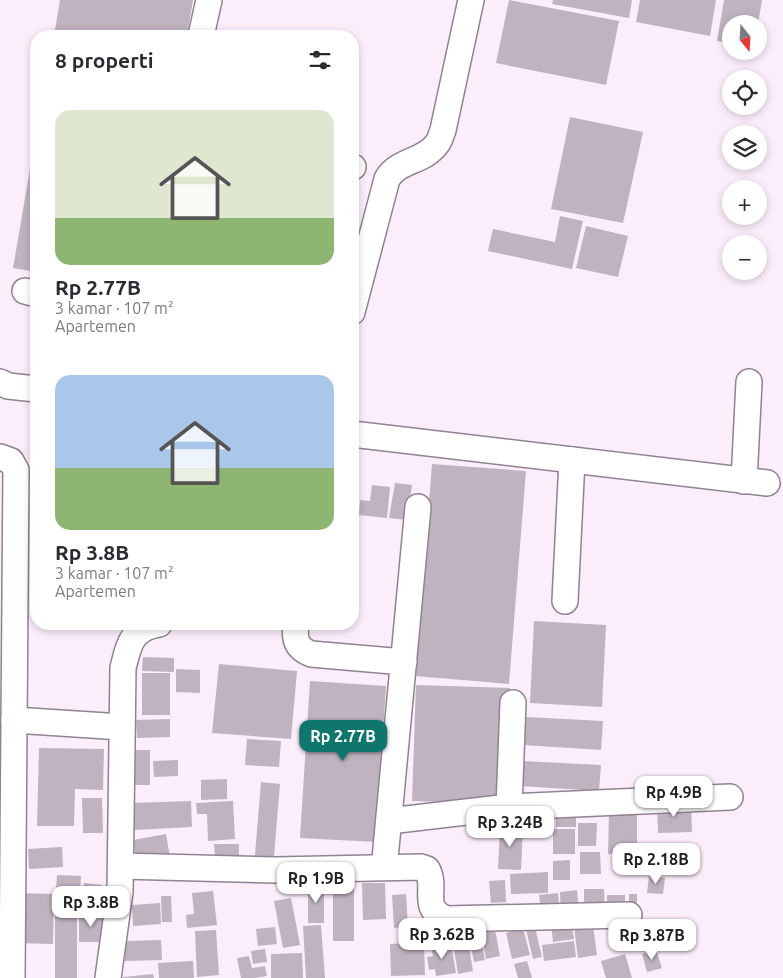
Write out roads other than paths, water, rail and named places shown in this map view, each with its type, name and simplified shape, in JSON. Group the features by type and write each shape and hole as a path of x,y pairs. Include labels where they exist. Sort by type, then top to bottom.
{"street":[{"path":"203,30 209,0"},
{"path":"359,285 387,179 392,171 430,152 438,144 443,130 470,0"},
{"path":"0,382 8,386 30,386"},
{"path":"359,435 756,482 750,382"},
{"path":"0,458 11,462 16,470 14,720 6,843 12,978"},
{"path":"565,601 572,460"},
{"path":"385,859 418,507"},
{"path":"108,978 120,892 123,668 130,641 139,630"},
{"path":"295,630 296,644 311,654 404,662"},
{"path":"509,807 513,703"},
{"path":"14,720 122,727"},
{"path":"389,821 509,807 730,797"},
{"path":"121,866 276,870 421,866 427,869 430,874 430,905 434,912 447,919 629,915"}]}
